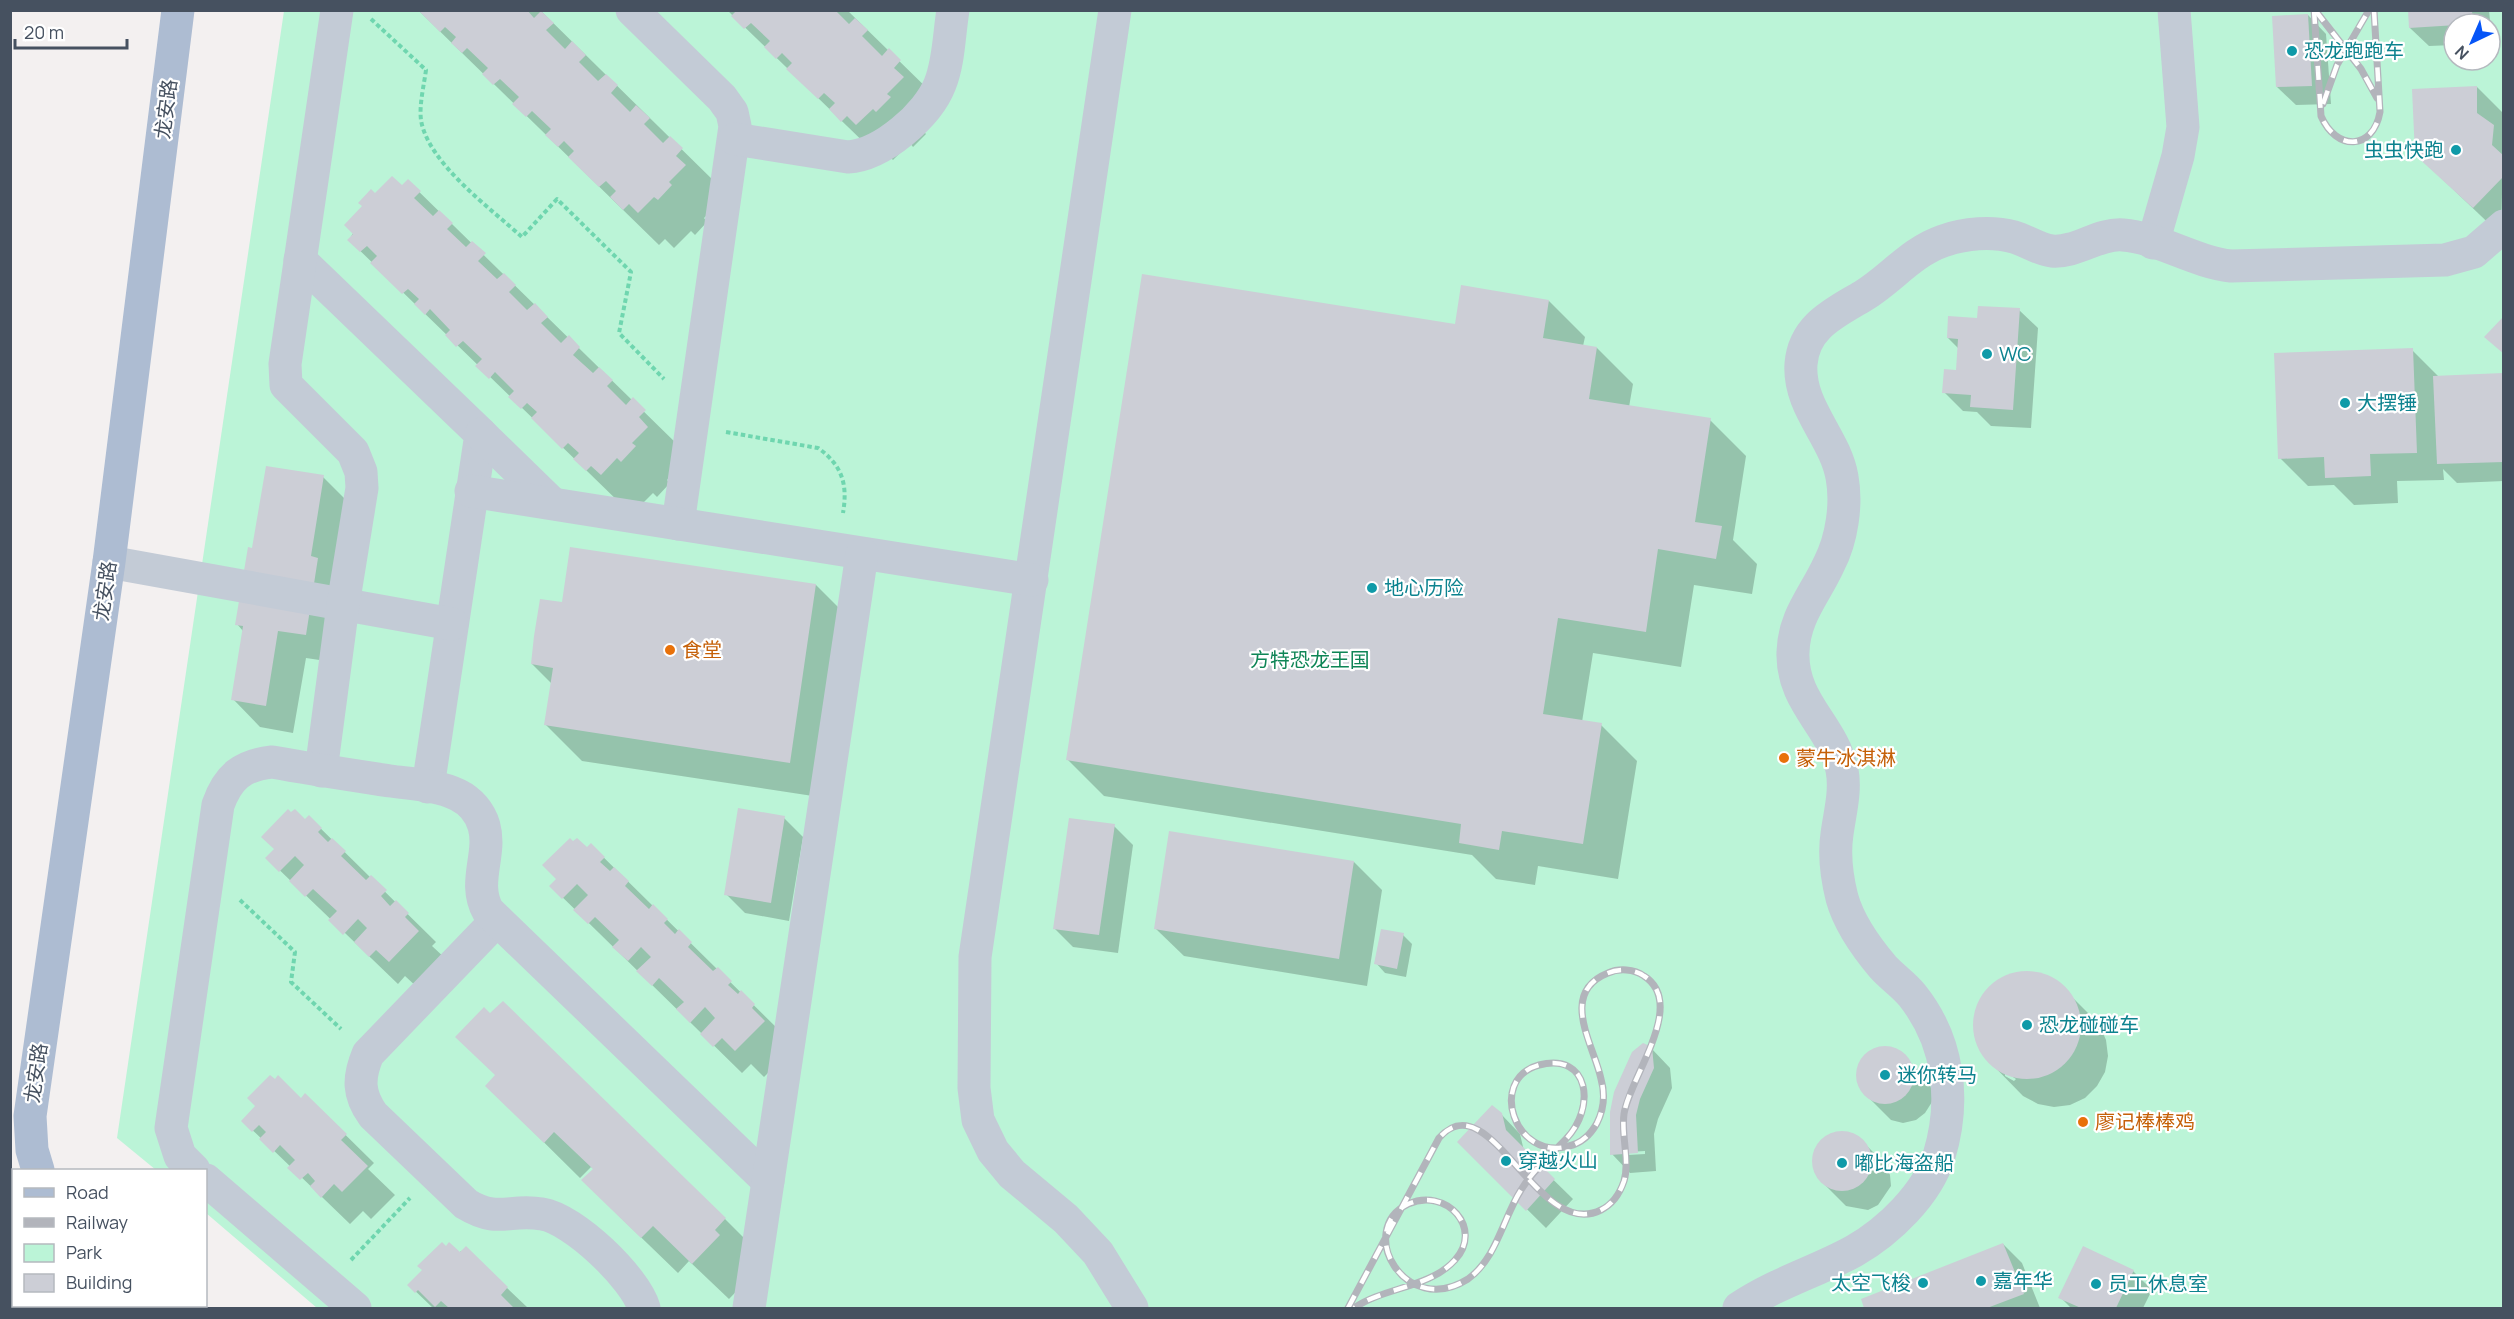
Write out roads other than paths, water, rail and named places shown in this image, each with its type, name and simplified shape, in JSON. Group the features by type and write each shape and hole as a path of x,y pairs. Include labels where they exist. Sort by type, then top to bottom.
{"main road":[{"name":"龙安路","path":"38,1169 32,1150 30,1116 109,562 178,10"}],"lane":[{"path":"321,771 343,605 362,488 361,472 353,452 286,385 285,364 337,10"},
{"path":"632,10 722,98 732,112 735,139 678,524"},
{"path":"735,139 848,157 863,156 876,151 897,136 934,96 944,71 953,10"},
{"path":"1115,10 975,957 974,1088 978,1120 993,1151 1011,1174 1066,1219 1098,1253 1132,1308"},
{"path":"2153,243 2178,156 2183,127 2174,10"},
{"path":"1739,1308 1793,1277 1857,1250 1900,1214 1929,1179 1938,1160 1949,1111 1947,1076 1935,1033 1910,993 1882,966 1866,944 1851,921 1842,899 1837,869 1836,838 1844,787 1841,767 1835,748 1806,705 1796,680 1792,655 1796,630 1802,608 1829,564 1838,544 1842,498 1842,476 1809,406 1803,384 1801,363 1806,345 1814,330 1828,316 1865,295 1920,252 1941,241 1965,235 1989,233 2012,236 2052,251 2122,234 2213,264 2231,266 2445,260 2474,252 2504,226"},
{"path":"300,260 552,503"},
{"path":"428,787 481,434"},
{"path":"471,491 1032,580"},
{"path":"749,1308 768,1181 849,551"},
{"path":"109,562 452,624"},
{"path":"193,1169 180,1156 171,1128 218,805 224,787 234,775 256,764 272,762 428,787 458,795 479,814 486,842 480,879 482,900 497,920 768,1181"},
{"path":"497,920 368,1054 361,1071 360,1086 364,1102 373,1115 466,1204 480,1213 494,1216 542,1214 561,1220 632,1283 644,1308"},
{"path":"207,1181 355,1308"}],"railway":[{"path":"2314,10 2321,116 2336,136 2353,142 2362,140 2370,134 2380,112 2374,10"},
{"path":"2315,10 2361,69 2377,98"},
{"path":"2323,104 2337,65 2369,10"},
{"path":"1348,1308 1439,1138 1458,1126 1477,1129 1496,1144 1515,1164 1535,1186 1556,1204 1578,1214 1601,1210 1616,1198 1626,1173 1624,1114 1658,1022 1660,1004 1656,988 1644,976 1631,971 1612,971 1593,982 1585,993 1582,1006 1583,1021 1603,1090 1599,1118 1586,1138 1569,1146 1550,1148 1534,1142 1522,1131 1514,1117 1511,1101 1514,1086 1523,1073 1539,1065 1556,1063 1569,1067 1578,1075 1583,1086 1582,1113 1566,1139 1560,1145 1554,1151 1542,1163 1531,1176 1526,1183 1493,1249 1478,1270 1468,1279 1445,1288 1425,1288 1407,1280 1394,1266 1387,1250 1386,1232 1393,1216 1408,1204 1422,1200 1435,1201 1447,1206 1457,1214 1463,1224 1465,1235 1463,1248 1455,1260 1433,1276 1420,1282 1406,1287 1379,1296 1366,1301 1354,1308"}],"place":[{"name":"恐龙跑跑车","path":"2292,51"},
{"name":"虫虫快跑","path":"2456,150"},
{"name":"WC","path":"1987,354"},
{"name":"大摆锤","path":"2345,403"},
{"name":"地心历险","path":"1372,588"},
{"name":"食堂","path":"670,650"},
{"name":"蒙牛冰淇淋","path":"1784,758"},
{"name":"恐龙碰碰车","path":"2027,1025"},
{"name":"迷你转马","path":"1885,1075"},
{"name":"廖记棒棒鸡","path":"2083,1122"},
{"name":"穿越火山","path":"1506,1161"},
{"name":"嘟比海盗船","path":"1842,1163"},
{"name":"嘉年华","path":"1981,1281"},
{"name":"太空飞梭","path":"1923,1283"},
{"name":"员工休息室","path":"2096,1284"}],"park label":[{"name":"方特恐龙王国","path":"1310,660"}]}
